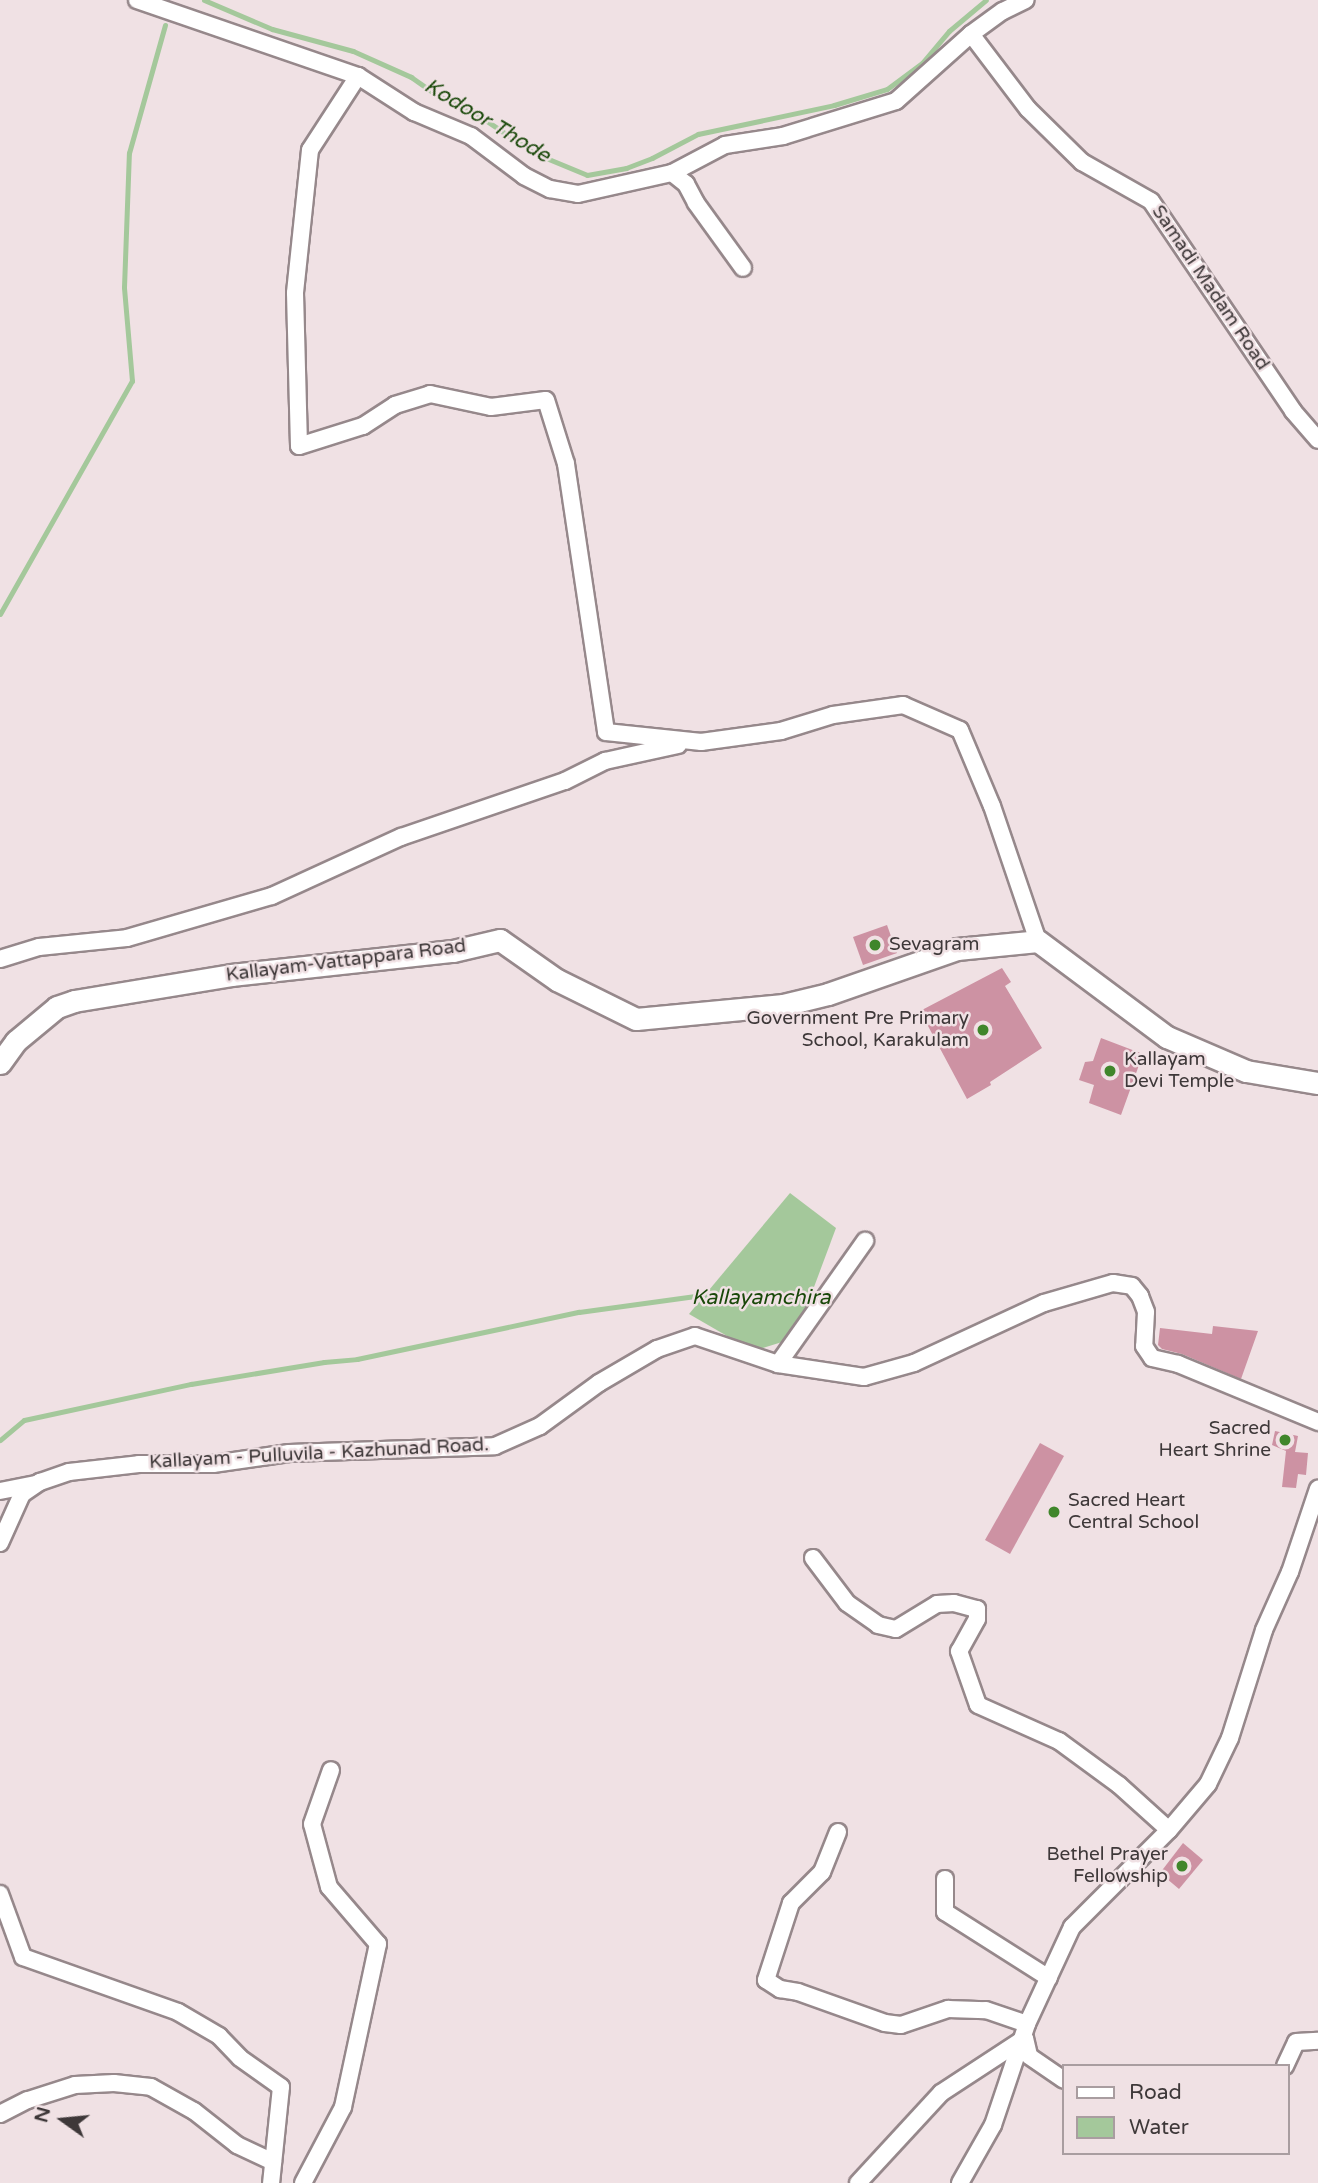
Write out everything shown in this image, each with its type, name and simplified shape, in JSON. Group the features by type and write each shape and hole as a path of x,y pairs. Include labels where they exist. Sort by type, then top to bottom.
{"street":[{"path":"137,0 358,76 414,112 471,136 524,176 550,189 578,194 672,173 725,145 783,136 896,101 971,34 1003,11 1026,0"},
{"name":"Samadi Madam Road","path":"971,34 1028,109 1082,162 1151,201 1293,411 1318,440"},
{"path":"358,76 310,150 295,293 299,446 363,426 395,405 430,394 491,407 546,400 566,464 606,732 701,742"},
{"path":"672,173 686,184 696,203 743,268"},
{"path":"0,959 39,947 127,938 272,896 401,837 565,781 606,761 640,751 781,731 834,715 903,705 960,730 992,806 1038,941 1167,1037 1246,1071 1318,1083"},
{"name":"Kallayam-Vattappara Road","path":"0,1063 16,1041 57,1007 74,1001 231,975 453,951 500,940 557,980 636,1019 783,1005 828,993 957,949 1038,941"},
{"path":"778,1364 865,1241"},
{"name":"Kallayam - Pulluvila - Kazhunad Road.","path":"0,1491 37,1484 69,1472 139,1464 213,1464 289,1452 495,1446 540,1426 599,1383 657,1349 695,1336 778,1364 864,1377 914,1363 1044,1303 1113,1283 1132,1286 1140,1296 1146,1312 1144,1346 1152,1358 1178,1364 1318,1422"},
{"name":"Kallayam - Pulluvila - Kazhunad Road.","path":"0,1543 22,1494 37,1484"},
{"path":"960,2183 993,2124 1026,2031 1072,1927 1169,1830 1208,1784 1230,1738 1264,1630 1290,1572 1318,1489"},
{"path":"813,1558 847,1603 878,1625 896,1629 937,1604 954,1603 977,1609 977,1619 959,1651 978,1705 1059,1741 1119,1785 1169,1830"},
{"path":"303,2183 343,2107 378,1944 329,1887 312,1824 331,1770"},
{"path":"838,1832 822,1872 791,1903 766,1980 780,1989 893,2024 901,2025 948,2009 986,2010 1026,2031"},
{"path":"945,1879 945,1912 1049,1978"},
{"path":"0,1894 23,1957 178,2012 219,2036 240,2058 281,2087 271,2183"},
{"path":"1026,2031 1029,2056 1062,2079"},
{"path":"858,2183 941,2094 1026,2031"},
{"path":"1285,2064 1297,2042 1318,2041"},
{"path":"0,2114 28,2100 75,2085 114,2083 151,2087 194,2111 237,2145 273,2162"}],"water":[{"name":"Kallayamchira","path":"790,1193 836,1228 795,1338 753,1351 689,1314"}],"building":[{"name":"Sevagram","path":"887,925 897,953 863,965 853,937"},
{"name":"Government Pre Primary School, Karakulam","path":"1002,968 1011,982 1005,986 1042,1048 967,1099 920,1011"},
{"name":"Kallayam Devi Temple","path":"1101,1038 1143,1054 1121,1115 1089,1103 1094,1085 1079,1080 1085,1062 1093,1061"},
{"path":"1213,1326 1258,1331 1241,1379 1182,1354 1162,1349 1158,1345 1160,1328 1212,1334"},
{"path":"1275,1431 1298,1436 1295,1452 1308,1453 1306,1475 1298,1474 1296,1488 1282,1487 1286,1451 1272,1445"},
{"path":"1040,1443 1064,1456 1010,1554 985,1540"},
{"name":"Bethel Prayer Fellowship","path":"1183,1843 1203,1860 1179,1889 1160,1873"}],"waterway":[{"name":"Kodoor Thode","path":"204,0 272,29 353,51 411,77 437,95 472,111 534,153 587,175 626,168 698,134 834,105 887,89 922,63 949,31 986,0"},
{"path":"0,614 132,381 124,287 129,153 165,25"},
{"path":"0,1440 24,1420 191,1384 357,1359 579,1312 710,1294"}],"place":[{"name":"Sevagram","path":"875,945"},
{"name":"Government Pre Primary School, Karakulam","path":"983,1030"},
{"name":"Kallayam Devi Temple","path":"1110,1071"},
{"name":"Sacred Heart Shrine","path":"1285,1440"},
{"name":"Sacred Heart Central School","path":"1054,1512"},
{"name":"Bethel Prayer Fellowship","path":"1182,1866"}]}
